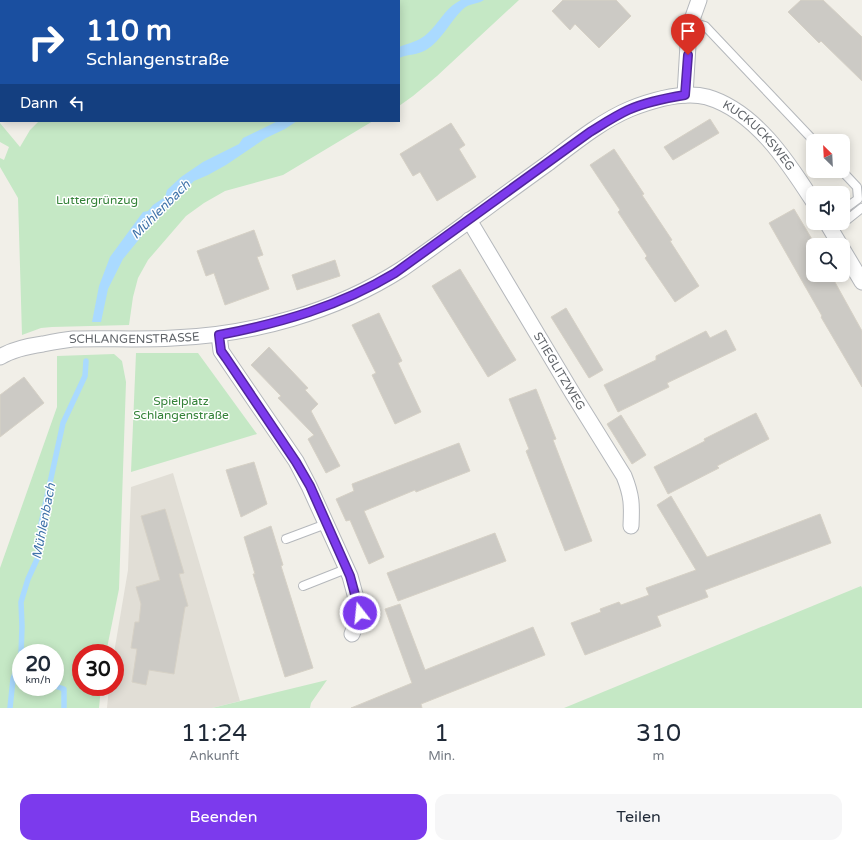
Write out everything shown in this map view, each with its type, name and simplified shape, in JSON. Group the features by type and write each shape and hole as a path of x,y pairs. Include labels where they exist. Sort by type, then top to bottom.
{"street":[{"path":"685,95 689,28 699,0"},
{"name":"KUCKUCKSWEG","path":"685,95 706,97 717,101 744,117 757,128 778,151 806,190"},
{"name":"SCHLANGENSTRASSE","path":"0,357 29,346 72,339 147,339 219,335 274,323 349,298 374,286 395,273 590,132 629,109 685,95"},
{"name":"STIEGLITZWEG","path":"469,220 624,476 630,490 632,502 631,526"},
{"path":"850,262 862,282"},
{"path":"219,335 221,351 296,462 310,486 346,569 360,613 352,634"}],"lane":[{"path":"691,22 705,26 807,134"},
{"path":"849,178 856,186 858,199 850,205"},
{"path":"850,216 862,208"},
{"path":"286,539 326,524"},
{"path":"303,586 346,569"}],"shaded area":[{"path":"173,473 240,701 212,708 107,708 108,696 124,696 124,644 116,644 128,570 131,487"}],"green space":[{"path":"400,0 519,0 437,76 400,105"},
{"name":"Luttergrünzug","path":"38,122 371,122 283,175 225,191 204,203 186,216 148,260 138,278 133,297 129,325 41,328 22,335 18,198 0,167 0,158 4,160 9,147 0,142 0,123 20,147 30,130"},
{"name":"Spielplatz Schlangenstraße","path":"136,353 198,353 257,434 131,472"},
{"path":"114,354 122,361 126,382 119,589 108,644 72,644 72,696 100,696 99,708 0,708 0,568 57,407 57,356"},
{"path":"861,586 862,708 564,708"},
{"path":"327,680 311,703 310,708 212,708"}],"water":[{"path":"461,0 484,0 465,7 441,37 426,50 400,58 400,47 425,36 450,7"},
{"path":"276,122 296,122 266,138 226,165 194,181 176,199 159,211 123,259 108,289 101,322 92,322 99,286 110,257 143,212 148,211 153,205 165,197 167,190 181,177 203,162 239,144 243,138"}],"building":[{"path":"563,0 616,0 631,16 599,48 575,24 570,30 552,11"},
{"path":"801,0 823,0 862,37 862,81 821,41 819,43 788,12"},
{"path":"710,119 719,133 673,160 664,147"},
{"path":"451,123 465,145 459,149 476,177 437,201 420,172 413,176 400,154"},
{"path":"614,149 644,194 642,195 672,240 670,241 699,286 675,302 645,258 647,256 618,212 620,210 590,165"},
{"path":"794,209 811,238 806,238 806,282 835,282 862,331 862,387 821,317 822,316 769,223"},
{"path":"254,230 263,255 257,257 269,289 225,305 214,273 206,276 197,251"},
{"path":"335,260 340,276 297,290 292,275"},
{"path":"460,269 516,360 488,377 432,286"},
{"path":"566,308 603,370 589,378 551,317"},
{"path":"379,313 402,361 398,363 421,412 395,424 372,375 376,373 352,325"},
{"path":"726,330 736,350 667,383 669,387 618,412 604,385 656,360 656,356 706,331 710,338"},
{"path":"269,347 308,388 305,390 318,404 311,411 340,466 326,473 308,439 314,435 278,398 281,396 251,365"},
{"path":"24,377 44,403 0,437 0,395"},
{"path":"536,389 556,439 553,440 592,541 565,551 526,451 529,449 509,399"},
{"path":"756,413 769,439 717,466 719,468 668,494 654,467 705,441 704,439"},
{"path":"621,415 646,455 632,464 607,424"},
{"path":"459,443 470,471 416,492 415,490 364,511 384,557 369,564 350,520 346,521 336,499 354,491 352,484"},
{"path":"254,462 267,504 241,517 226,470"},
{"path":"671,496 707,557 820,514 831,543 705,590 708,597 657,616 661,626 585,655 571,623 601,612 600,609 619,602 621,605 649,595 646,588 696,570 657,505"},
{"path":"165,509 184,573 179,574 188,606 185,607 174,674 149,670 146,685 132,682 137,649 131,648 135,622 139,622 141,604 136,587 160,580 141,516"},
{"path":"271,526 283,565 281,566 313,668 285,677 253,574 255,574 244,537"},
{"path":"495,533 506,561 398,601 387,573"},
{"path":"400,604 425,670 533,627 545,655 421,704 422,708 351,708 412,683 385,609"}],"waterway":[{"name":"Mühlenbach","path":"10,708 13,679 21,655 21,602 28,579 39,555 41,524 63,423 85,376 86,361"},
{"path":"64,696 64,708"}],"route":[{"path":"360,613 350,576 310,486 296,462 221,351 219,335 274,323 322,308 349,298 374,286 420,256 590,132 629,109 685,95 688,55"}]}
